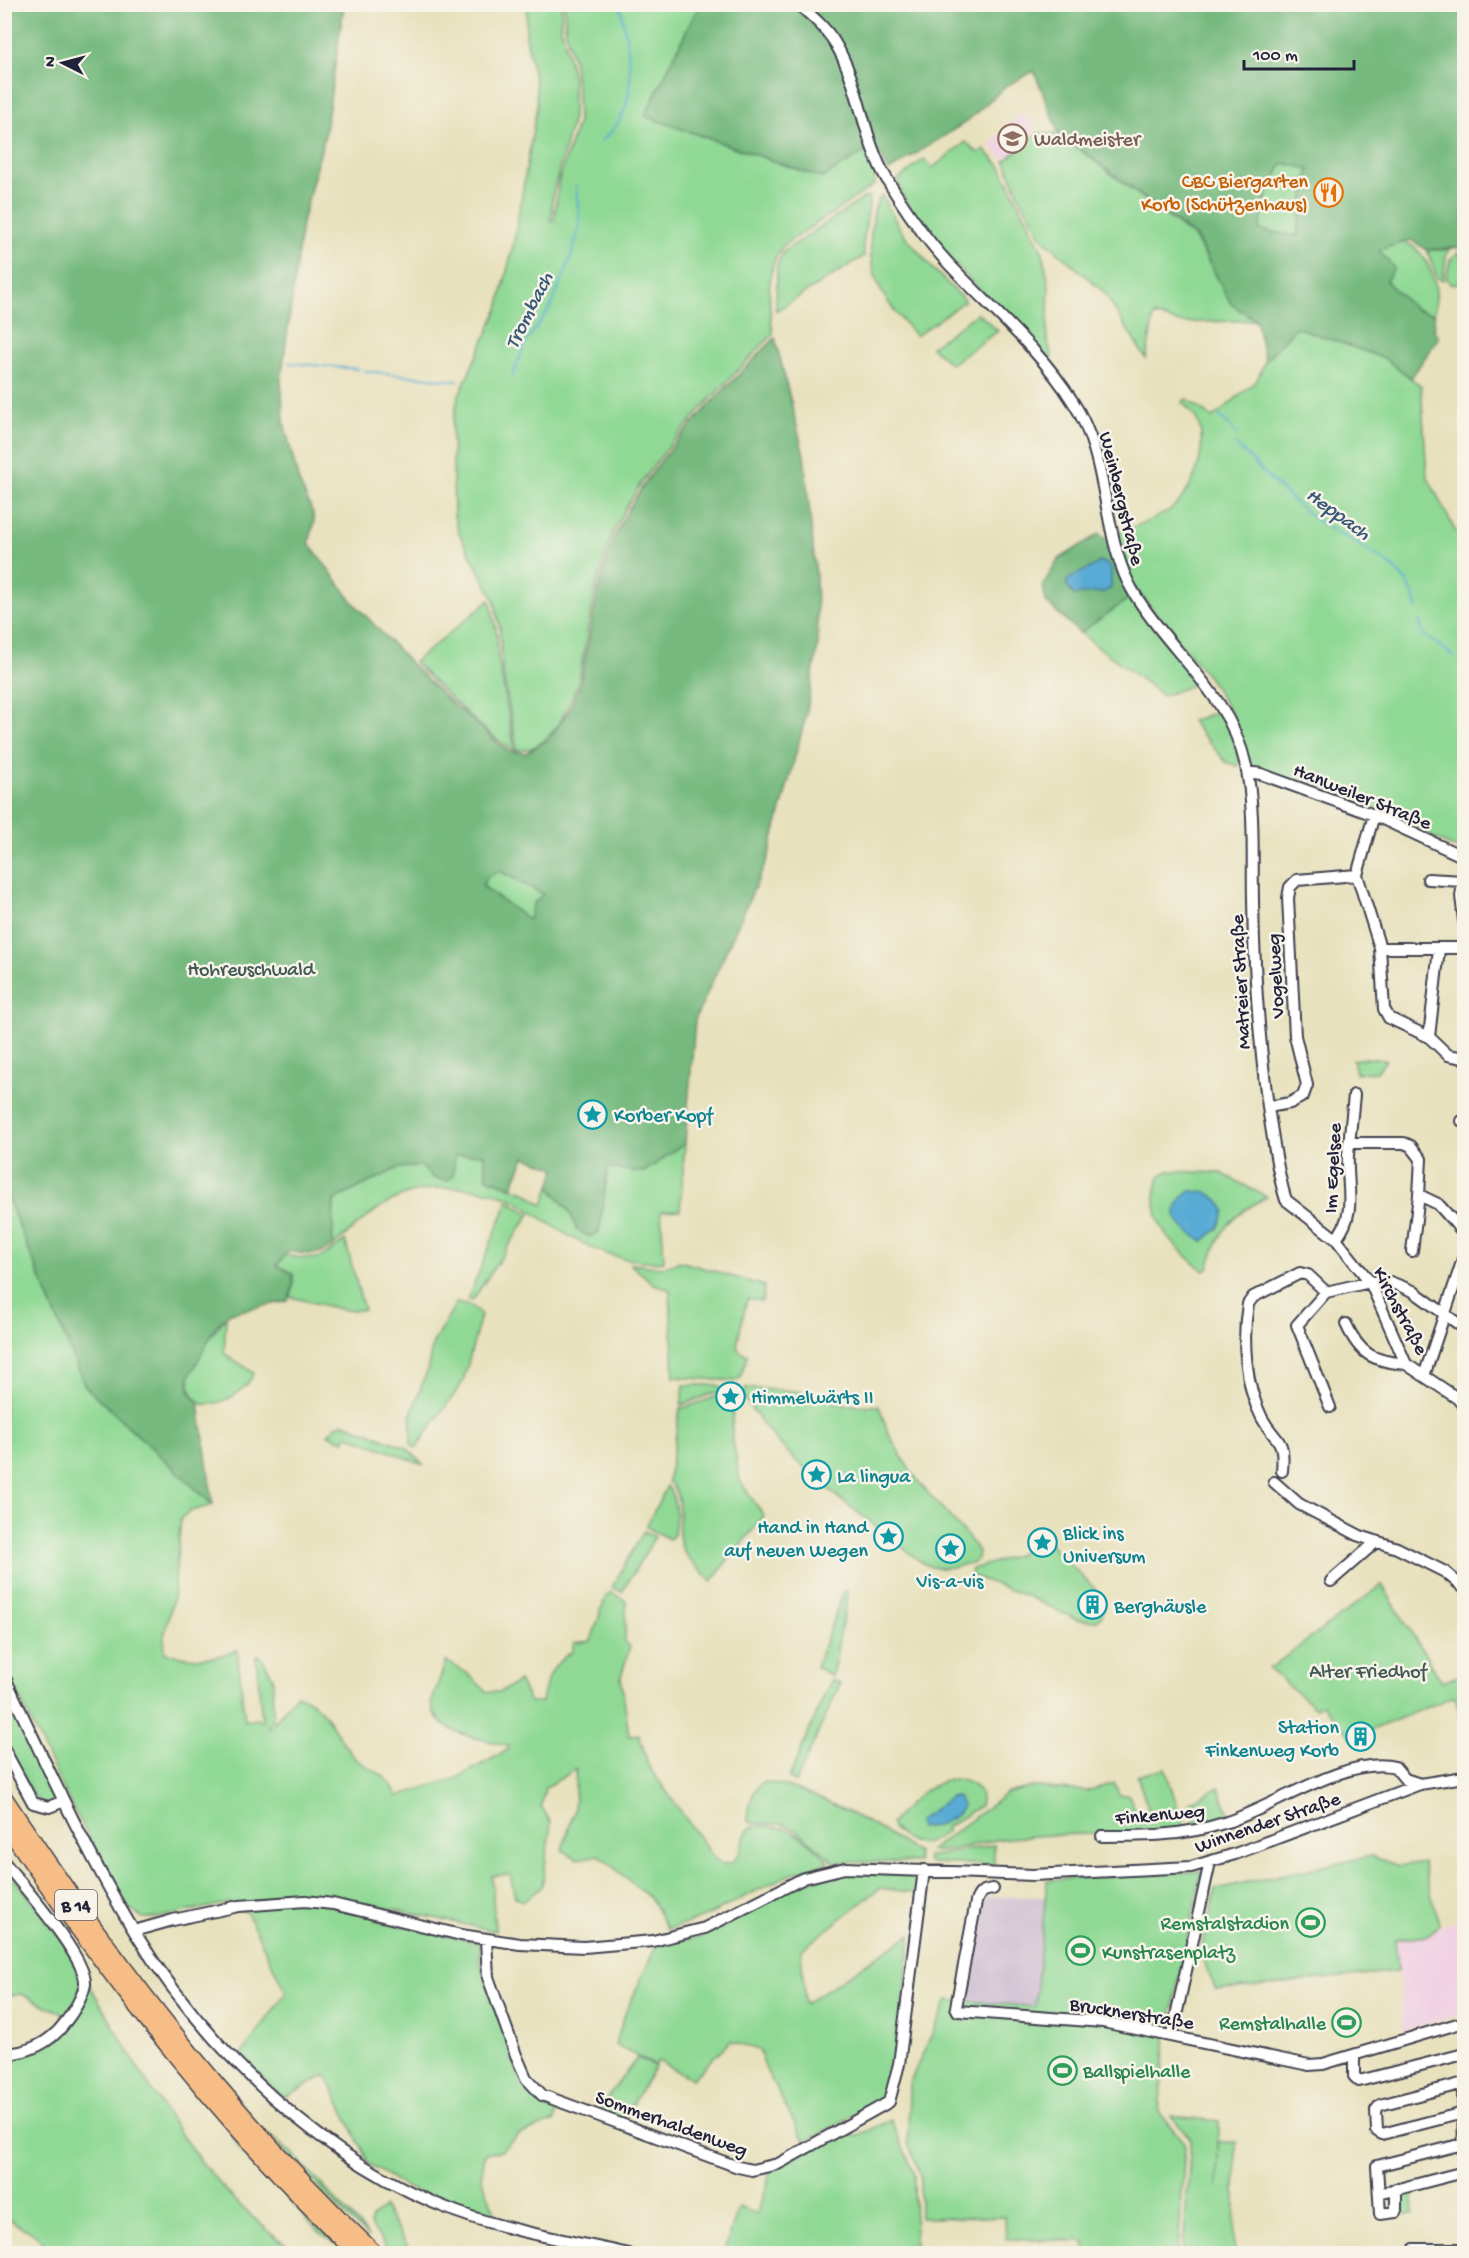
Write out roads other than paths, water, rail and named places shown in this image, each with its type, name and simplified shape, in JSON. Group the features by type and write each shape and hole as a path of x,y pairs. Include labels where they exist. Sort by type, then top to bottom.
{"highway":[{"name":"B 14","path":"4,1797 83,1914 186,2050 265,2141 376,2253"},
{"name":"B 14","path":"4,1822 104,1966 170,2052 262,2156 357,2253"}],"street":[{"name":"Weinbergstraße","path":"798,4 817,21 834,42 852,81 865,128 882,171 914,222 945,260 1023,339 1073,401 1093,443 1125,579 1142,607 1198,672 1226,711 1245,761"},
{"name":"Matreier Straße","path":"1245,761 1251,806 1254,950 1263,1068 1286,1200"},
{"name":"Hanweiler Straße","path":"1247,772 1261,774 1374,815 1464,857"},
{"path":"1374,815 1357,875 1380,948 1382,998 1389,1018 1429,1036 1448,1055 1464,1058"},
{"name":"Vogelweg","path":"1269,1107 1290,1103 1303,1096 1307,1085 1295,1036 1288,898 1290,887 1297,880 1357,875"},
{"path":"1428,879 1464,879 1461,896 1464,921"},
{"path":"1380,948 1439,949 1460,948 1464,945"},
{"path":"1429,1036 1439,949"},
{"name":"Im Egelsee","path":"1336,1239 1346,1228 1352,1204 1348,1154 1351,1143 1354,1095"},
{"path":"1351,1143 1404,1143 1411,1146 1421,1159 1412,1251"},
{"path":"1419,1195 1438,1204 1464,1233"},
{"name":"Kirchstraße","path":"1286,1200 1336,1239 1370,1282 1406,1365 1464,1406"},
{"path":"1424,1376 1464,1257"},
{"path":"1282,1471 1284,1452 1280,1440 1262,1418 1247,1372 1248,1304 1253,1297 1300,1273 1308,1275 1326,1292"},
{"path":"1330,1407 1297,1325 1326,1292 1370,1282 1390,1282 1413,1291 1464,1328"},
{"path":"1346,1324 1355,1342 1367,1354 1383,1362 1406,1365"},
{"path":"1274,1482 1299,1504 1376,1542 1397,1548 1444,1572 1464,1588"},
{"path":"1331,1581 1376,1542"},
{"path":"4,1676 64,1801 134,1931 181,1997 244,2069 321,2136 369,2171 457,2212 629,2253"},
{"path":"4,1749 33,1803 49,1807 64,1801"},
{"name":"Finkenweg","path":"1102,1836 1158,1835 1221,1824 1252,1814 1294,1792 1374,1765 1395,1767 1405,1779 1420,1784"},
{"name":"Winnender Straße","path":"134,1931 239,1906 305,1901 333,1904 486,1940 584,1947 660,1940 705,1928 771,1893 823,1872 845,1868 1077,1875 1173,1869 1210,1862 1420,1784 1464,1777"},
{"path":"4,1862 72,1950 85,1981 82,1995 70,2017 55,2036 23,2051 4,2054"},
{"path":"1172,2034 1210,1862"},
{"name":"Sommerhaldenweg","path":"486,1940 488,1977 516,2055 533,2089 542,2095 729,2164 752,2170 765,2169 869,2116 889,2102 895,2088 902,2044 924,1870"},
{"name":"Brucknerstraße","path":"993,1889 978,1894 956,2007 958,2012 1103,2022 1172,2034 1309,2065 1354,2055 1464,2022"},
{"path":"1354,2055 1354,2076 1359,2081 1464,2054"},
{"path":"1463,2113 1382,2134 1377,2132 1376,2110 1380,2105 1464,2084 1464,2164"},
{"path":"1396,2189 1397,2208 1393,2214 1378,2212 1377,2166 1463,2144"},
{"path":"1379,2194 1464,2172"},
{"path":"1414,2249 1464,2249"}],"water":[{"path":"1101,561 1111,567 1111,588 1104,592 1074,595 1067,586 1067,581"},
{"path":"1189,1191 1215,1197 1225,1211 1218,1229 1203,1241 1182,1226 1176,1213 1181,1199"},
{"path":"951,1797 958,1797 963,1807 959,1812 944,1822 920,1828 918,1821"}],"waterway":[{"name":"Trombach","path":"601,141 615,127 624,112 628,95 629,59 620,4"},
{"name":"Trombach","path":"512,377 526,342 552,305 571,257 580,225 576,186"},
{"path":"289,363 359,369"},
{"path":"364,371 458,381"},
{"path":"1220,416 1237,434"},
{"name":"Heppach","path":"1235,444 1287,495 1321,523 1393,567 1413,593 1417,609"},
{"name":"Heppach","path":"1419,620 1424,635 1454,656"}],"place":[{"name":"Waldmeister","path":"1013,138"},
{"name":"CBC Biergarten Korb (Schützenhaus)","path":"1329,192"},
{"name":"Korber Kopf","path":"593,1114"},
{"name":"Himmelwärts II","path":"730,1396"},
{"name":"La lingua","path":"816,1475"},
{"name":"Hand in Hand auf neuen Wegen","path":"889,1537"},
{"name":"Blick ins Universum","path":"1042,1543"},
{"name":"Vis-a-vis","path":"950,1549"},
{"name":"Berghäusle","path":"1093,1605"},
{"name":"Station Finkenweg Korb","path":"1360,1737"},
{"name":"Remstalstadion","path":"1310,1922"},
{"name":"Kunstrasenplatz","path":"1081,1951"},
{"name":"Remstalhalle","path":"1347,2022"},
{"name":"Ballspielhalle","path":"1062,2070"}],"park label":[{"name":"Hohreuschwald","path":"251,968"},
{"name":"Alter Friedhof","path":"1368,1670"}]}
